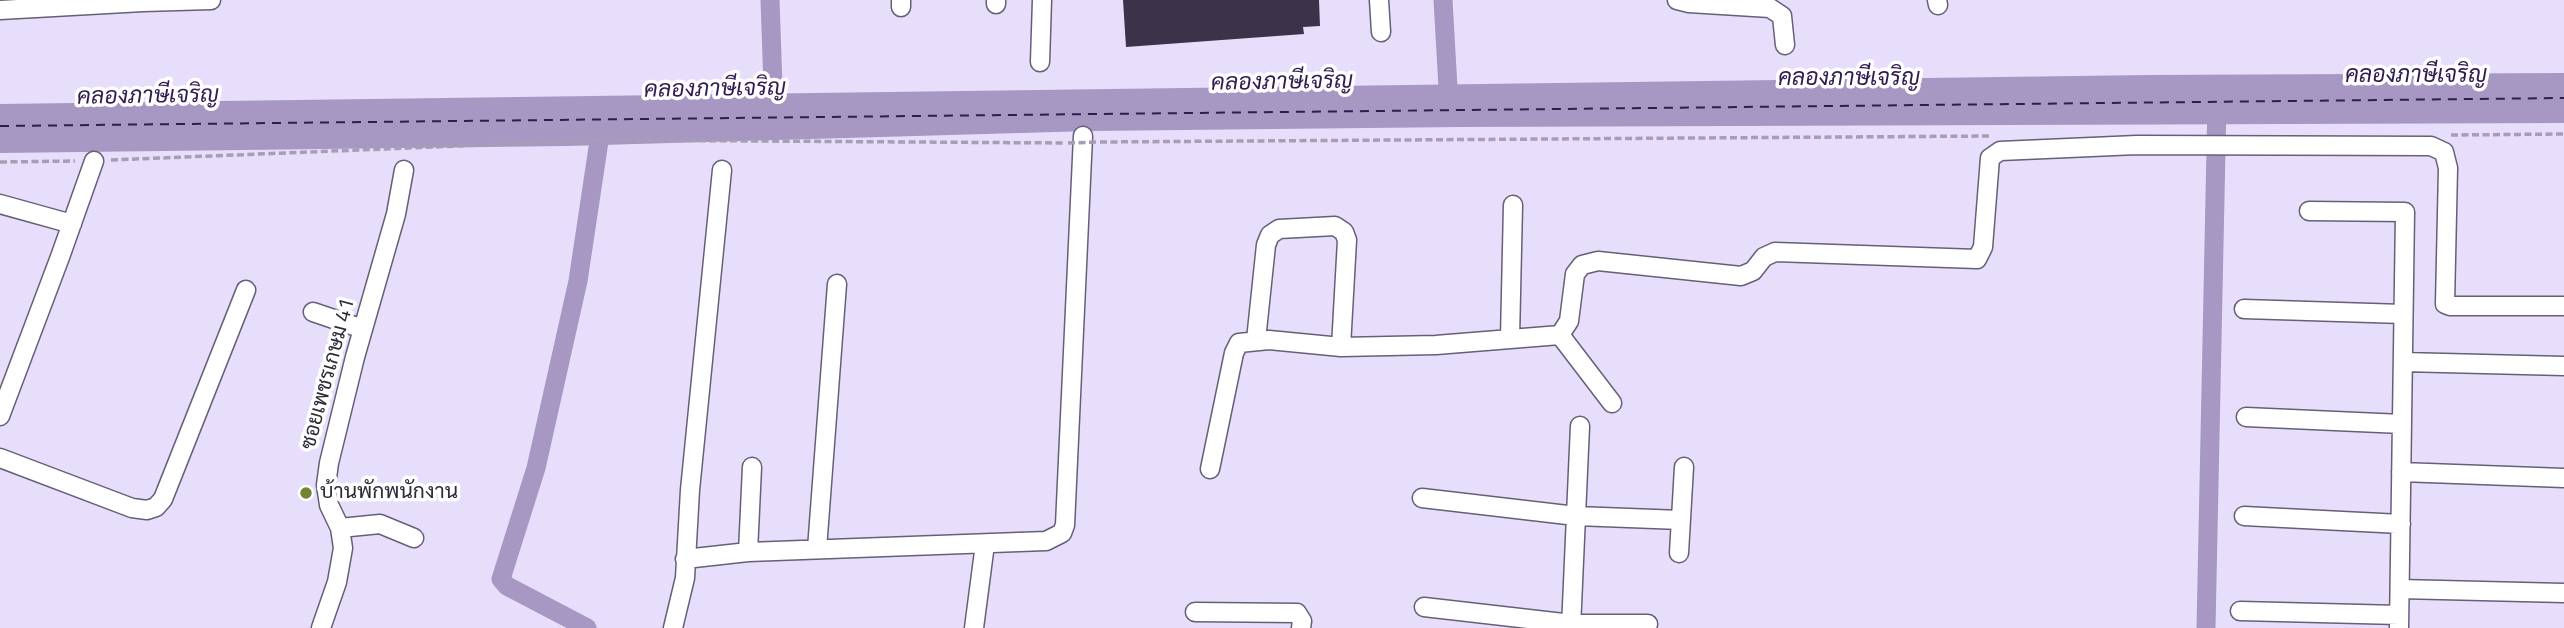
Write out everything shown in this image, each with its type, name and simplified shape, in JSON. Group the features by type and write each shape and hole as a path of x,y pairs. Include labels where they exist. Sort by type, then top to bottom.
{"street":[{"path":"0,10 143,1 211,0"},
{"path":"1040,62 1042,0"},
{"path":"1379,0 1381,32"},
{"path":"1677,0 1770,8 1782,16 1785,45"},
{"path":"685,559 748,552 1046,541 1062,533 1065,526 1083,140"},
{"path":"1560,335 1569,321 1575,274 1582,264 1598,261 1741,276 1753,271 1764,257 1775,252 1977,259 1983,247 1990,158 2000,151 2137,145 2431,146 2444,152 2448,168 2445,304 2564,306"},
{"path":"0,415 94,161"},
{"name":"ซอยเพชรเกษม 41","path":"321,628 342,556 340,528 329,505 326,485 328,463 396,214 404,170"},
{"path":"673,628 685,578 691,477 722,170"},
{"path":"0,204 72,224"},
{"path":"1510,338 1513,205"},
{"path":"2240,611 2399,622 2405,212 2309,211"},
{"path":"1256,340 1266,245 1270,235 1279,229 1335,226 1343,232 1347,240 1341,347"},
{"path":"817,549 837,284"},
{"path":"0,458 132,508 147,510 156,507 163,499 246,290"},
{"path":"2244,309 2403,314"},
{"path":"313,312 363,329"},
{"path":"1210,469 1234,353 1239,343 1256,340 1341,347 1436,345 1560,335"},
{"path":"1560,335 1612,403"},
{"path":"2403,362 2564,366"},
{"path":"2246,417 2402,424"},
{"path":"1572,626 1580,426"},
{"path":"748,552 752,467"},
{"path":"1679,552 1684,467"},
{"path":"2401,472 2564,478"},
{"path":"1422,498 1576,516 1681,520"},
{"path":"2245,516 2400,524"},
{"path":"340,528 380,524 414,538"},
{"path":"974,628 985,544"},
{"path":"2400,589 2564,593"},
{"path":"1424,607 1572,626 1648,624"},
{"path":"1195,612 1297,613 1302,621 1301,628"}],"path":[{"path":"2450,135 2564,134"},
{"path":"0,162 94,161 607,140 1993,136"}],"water":[{"name":"คลองภาษีเจริญ","path":"2564,73 2564,123 1090,131 566,146 0,153 0,104 2149,75"}],"building":[{"path":"1123,0 1319,0 1320,26 1303,27 1304,34 1126,47"}],"waterway":[{"name":"คลองภาษีเจริญ","path":"770,0 774,115"},
{"path":"1443,0 1449,105"},
{"path":"2206,628 2217,101"},
{"path":"587,628 507,586 501,579 536,468 578,281 602,121"}],"ferry route":[{"path":"0,126 2564,98"}],"place":[{"name":"บ้านพักพนักงาน","path":"306,493"}]}
